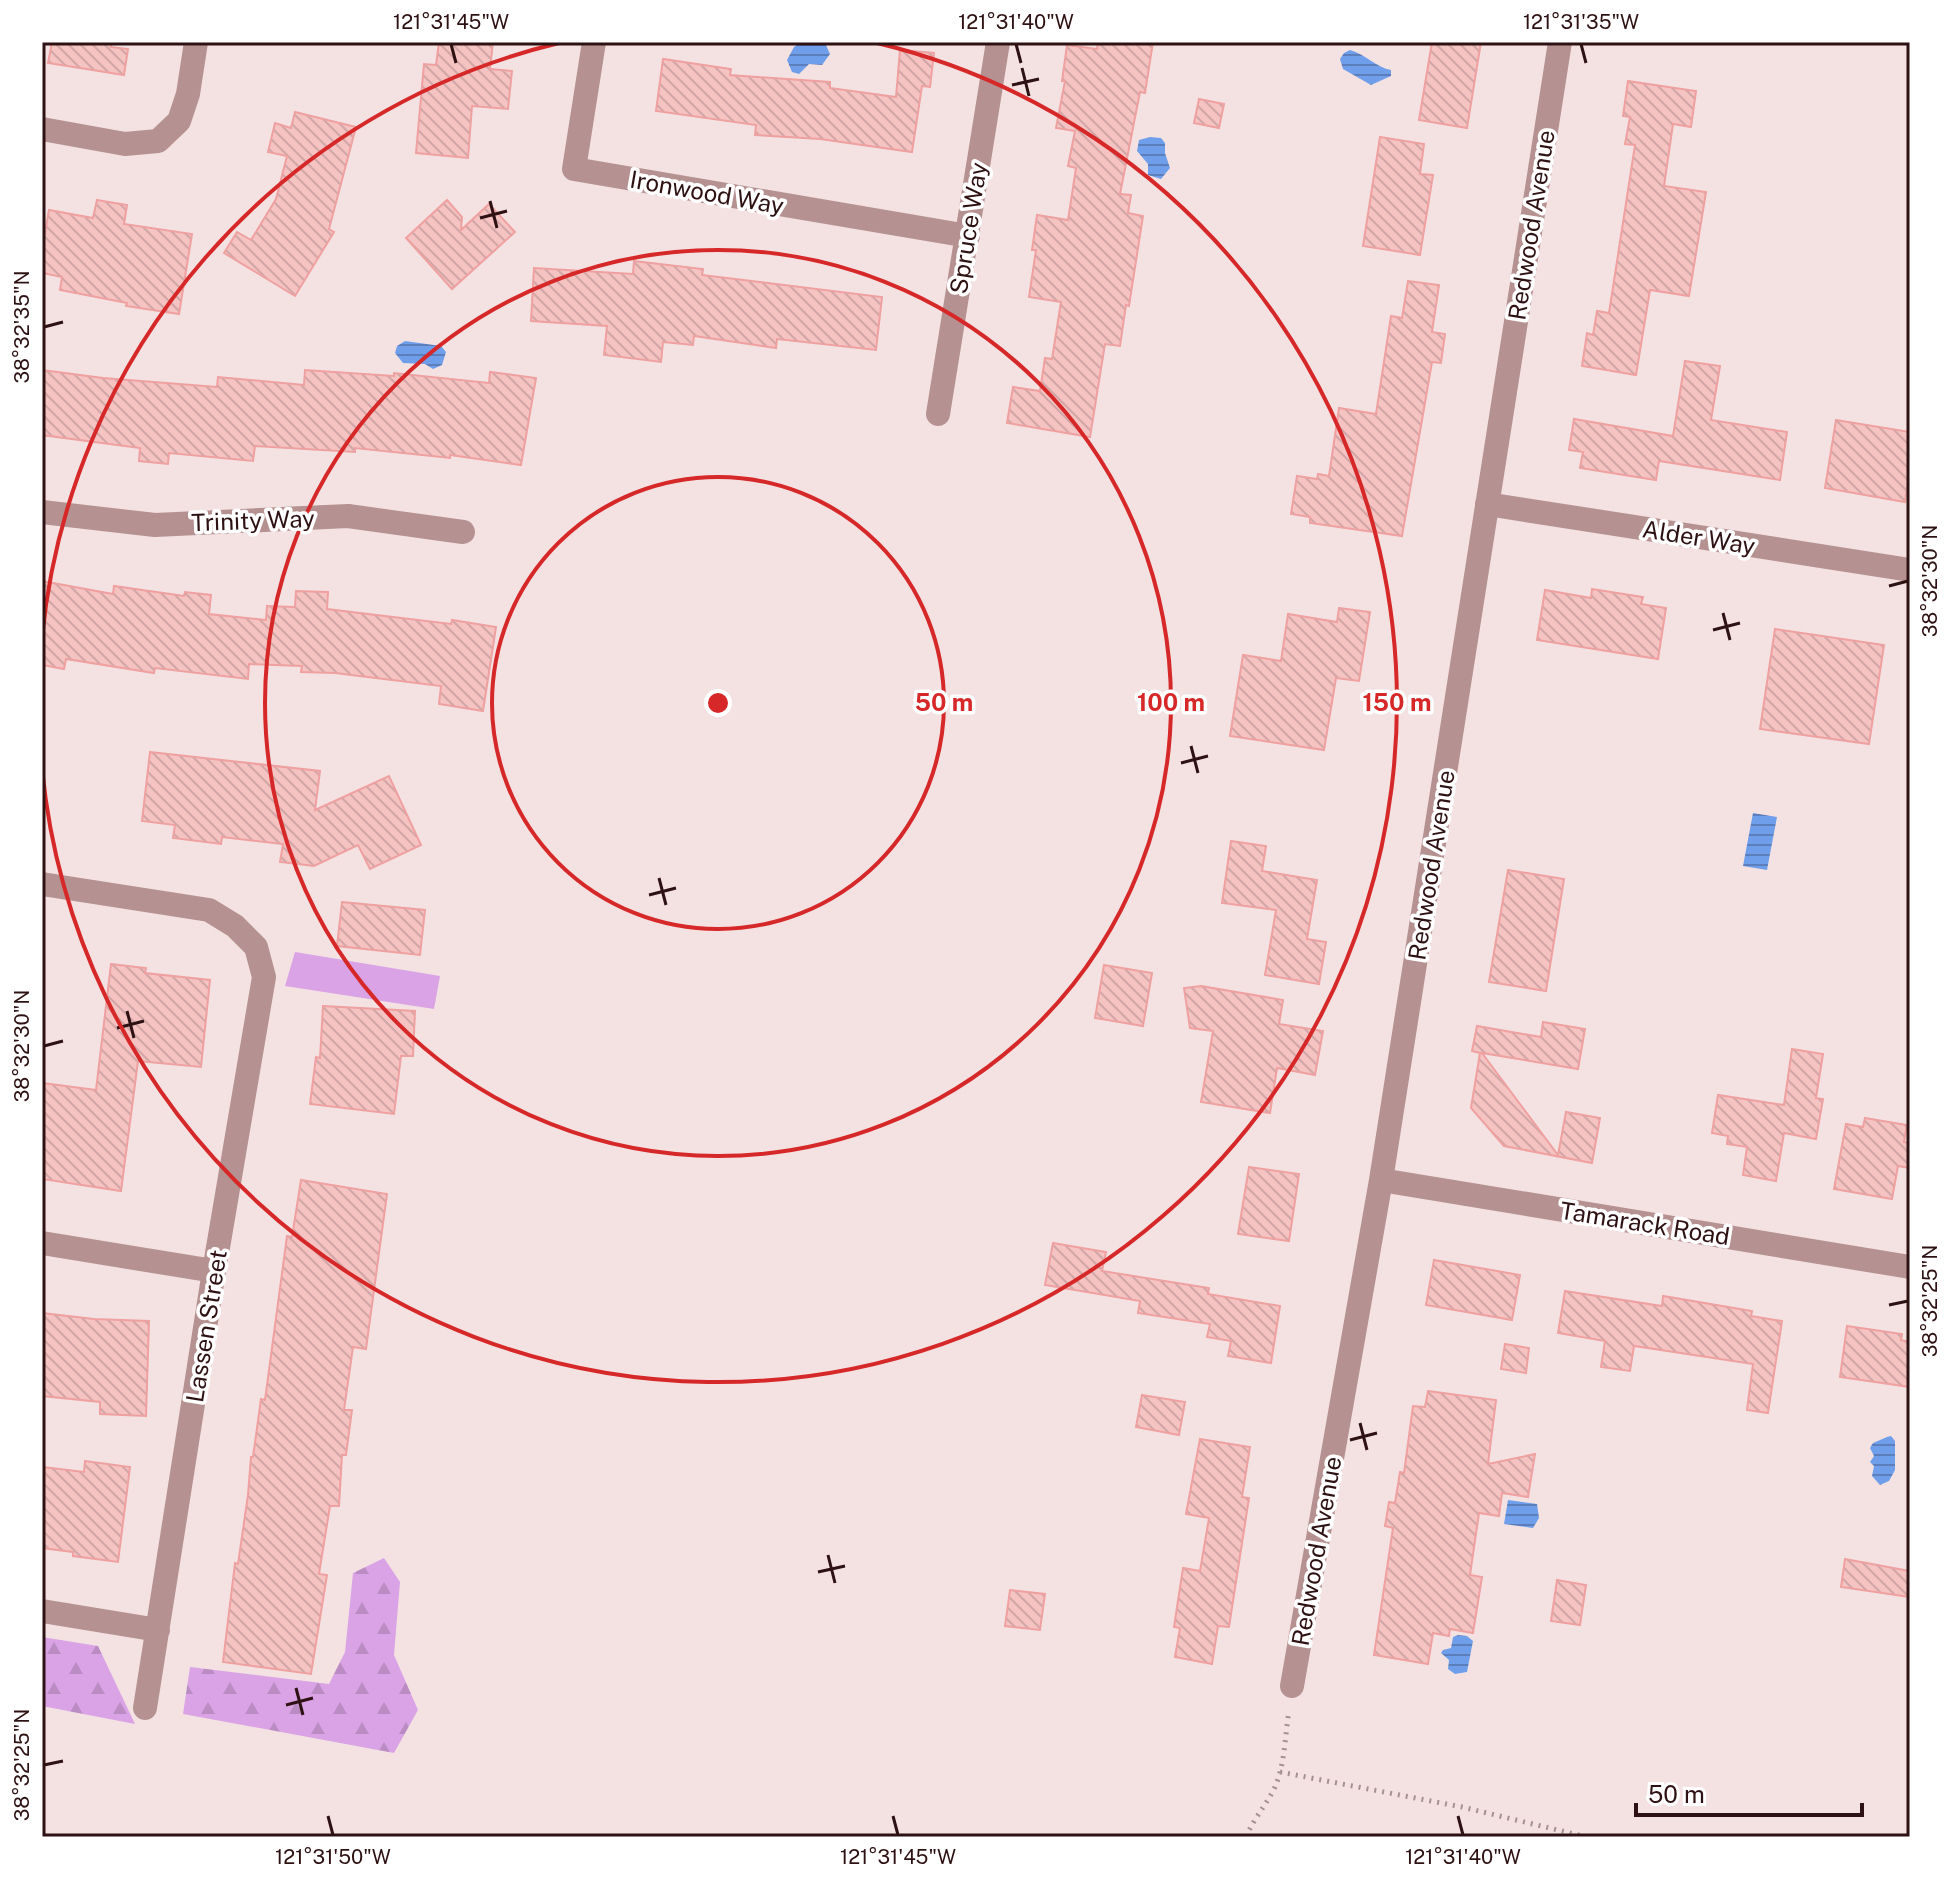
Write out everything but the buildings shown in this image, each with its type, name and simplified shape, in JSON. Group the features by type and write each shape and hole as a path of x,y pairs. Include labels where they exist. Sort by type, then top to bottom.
{"street":[{"path":"42,129 125,144 158,141 179,121 188,94 196,42"},
{"name":"Ironwood Way","path":"594,42 574,169 968,236"},
{"name":"Spruce Way","path":"938,414 998,42"},
{"name":"Redwood Avenue","path":"1292,1686 1381,1180 1560,42"},
{"name":"Alder Way","path":"1487,504 1910,570"},
{"name":"Trinity Way","path":"42,512 155,525 348,516 463,532"},
{"name":"Lassen Street","path":"42,884 209,910 235,926 256,947 264,977 145,1708"},
{"name":"Tamarack Road","path":"1381,1180 1910,1267"},
{"path":"42,1243 214,1271"},
{"path":"42,1611 158,1630"}],"path":[{"path":"1246,1837 1280,1772 1292,1686"},
{"path":"1280,1772 1462,1807 1587,1837"}],"green space":[{"path":"295,952 440,976 434,1009 285,986"},
{"path":"384,1558 400,1582 394,1655 418,1710 394,1753 183,1714 190,1667 329,1684 345,1652 353,1573"},
{"path":"42,1637 98,1646 135,1724 42,1706"}],"water":[{"path":"801,42 826,45 830,54 822,65 809,64 799,74 792,72 787,60 794,47"},
{"path":"1350,50 1391,70 1391,76 1371,85 1343,69 1340,59"},
{"path":"1161,138 1165,143 1170,168 1161,179 1148,175 1148,164 1137,151 1139,140"},
{"path":"405,341 441,346 446,352 442,365 433,369 425,364 403,363 395,353 397,346"},
{"path":"1753,813 1777,817 1767,870 1743,866"},
{"path":"1891,1436 1895,1441 1895,1470 1889,1481 1880,1485 1872,1476 1874,1466 1870,1462 1874,1456 1870,1448 1873,1443"},
{"path":"1508,1500 1537,1504 1539,1518 1533,1528 1504,1524"},
{"path":"1467,1636 1473,1641 1467,1672 1455,1674 1448,1669 1449,1660 1441,1653 1451,1648 1453,1637"}]}
